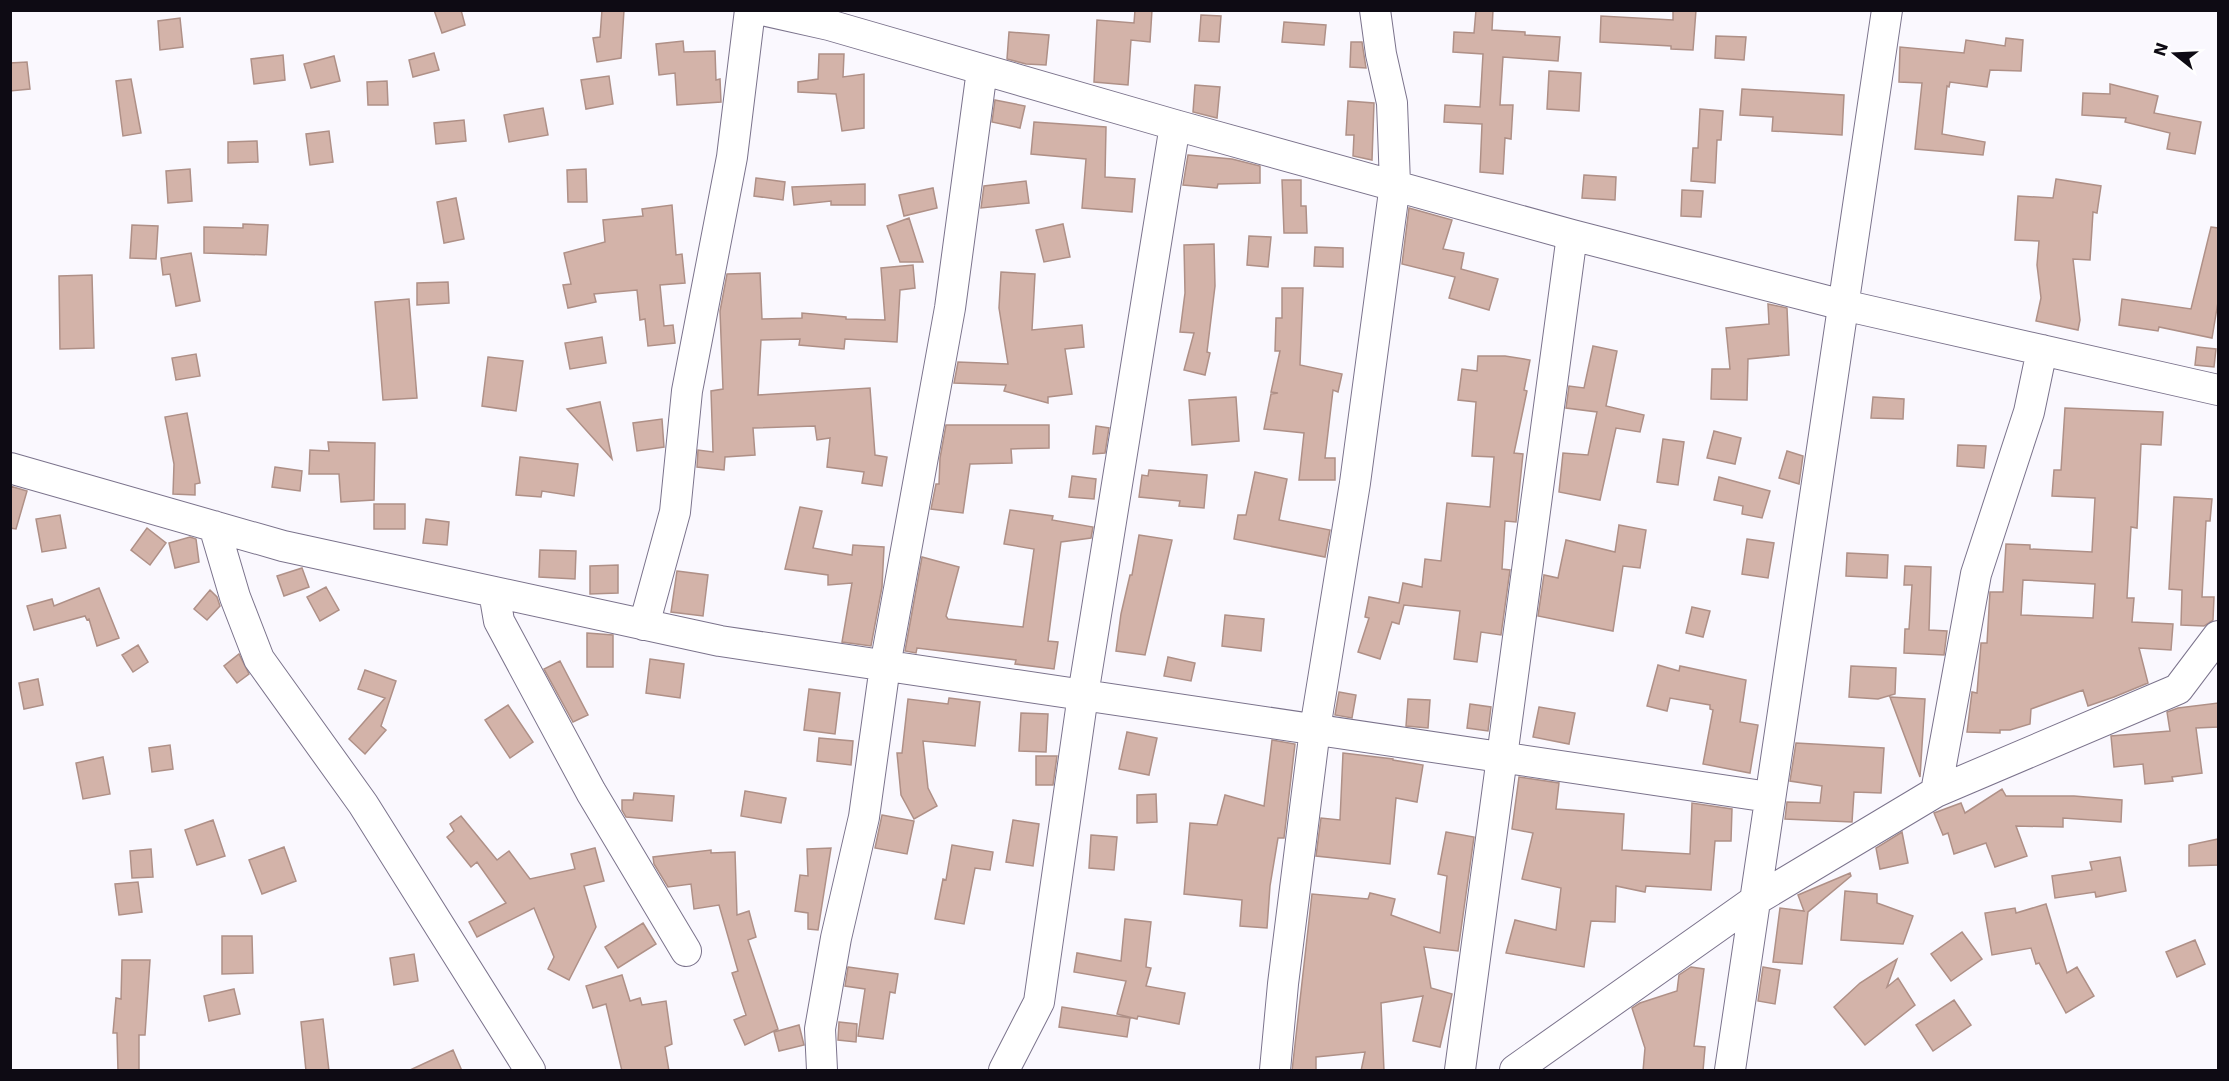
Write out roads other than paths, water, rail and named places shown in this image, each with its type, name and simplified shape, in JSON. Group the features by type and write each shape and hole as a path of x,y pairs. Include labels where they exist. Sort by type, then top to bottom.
{"street":[{"path":"644,625 675,512 687,391 732,158 750,10"},
{"path":"762,10 829,25 1175,125 1395,184 1572,235 1843,305 2218,390"},
{"path":"1275,1071 1283,984 1315,729 1355,483 1395,184 1392,103 1381,54 1375,10"},
{"path":"1730,1071 1887,10"},
{"path":"822,1071 820,1029 836,938 864,817 885,666 950,308 982,70"},
{"path":"1004,1071 1040,1002 1083,695 1175,125"},
{"path":"1460,1071 1572,235"},
{"path":"1936,792 1976,574 2030,412 2042,350"},
{"path":"10,468 283,546 720,641 1769,797"},
{"path":"214,526 235,597 260,659 363,804 530,1071"},
{"path":"494,592 499,621 520,661 591,792 686,951"},
{"path":"2178,689 2218,636"},
{"path":"1515,1071 1754,900 1936,792 2218,670"}]}
